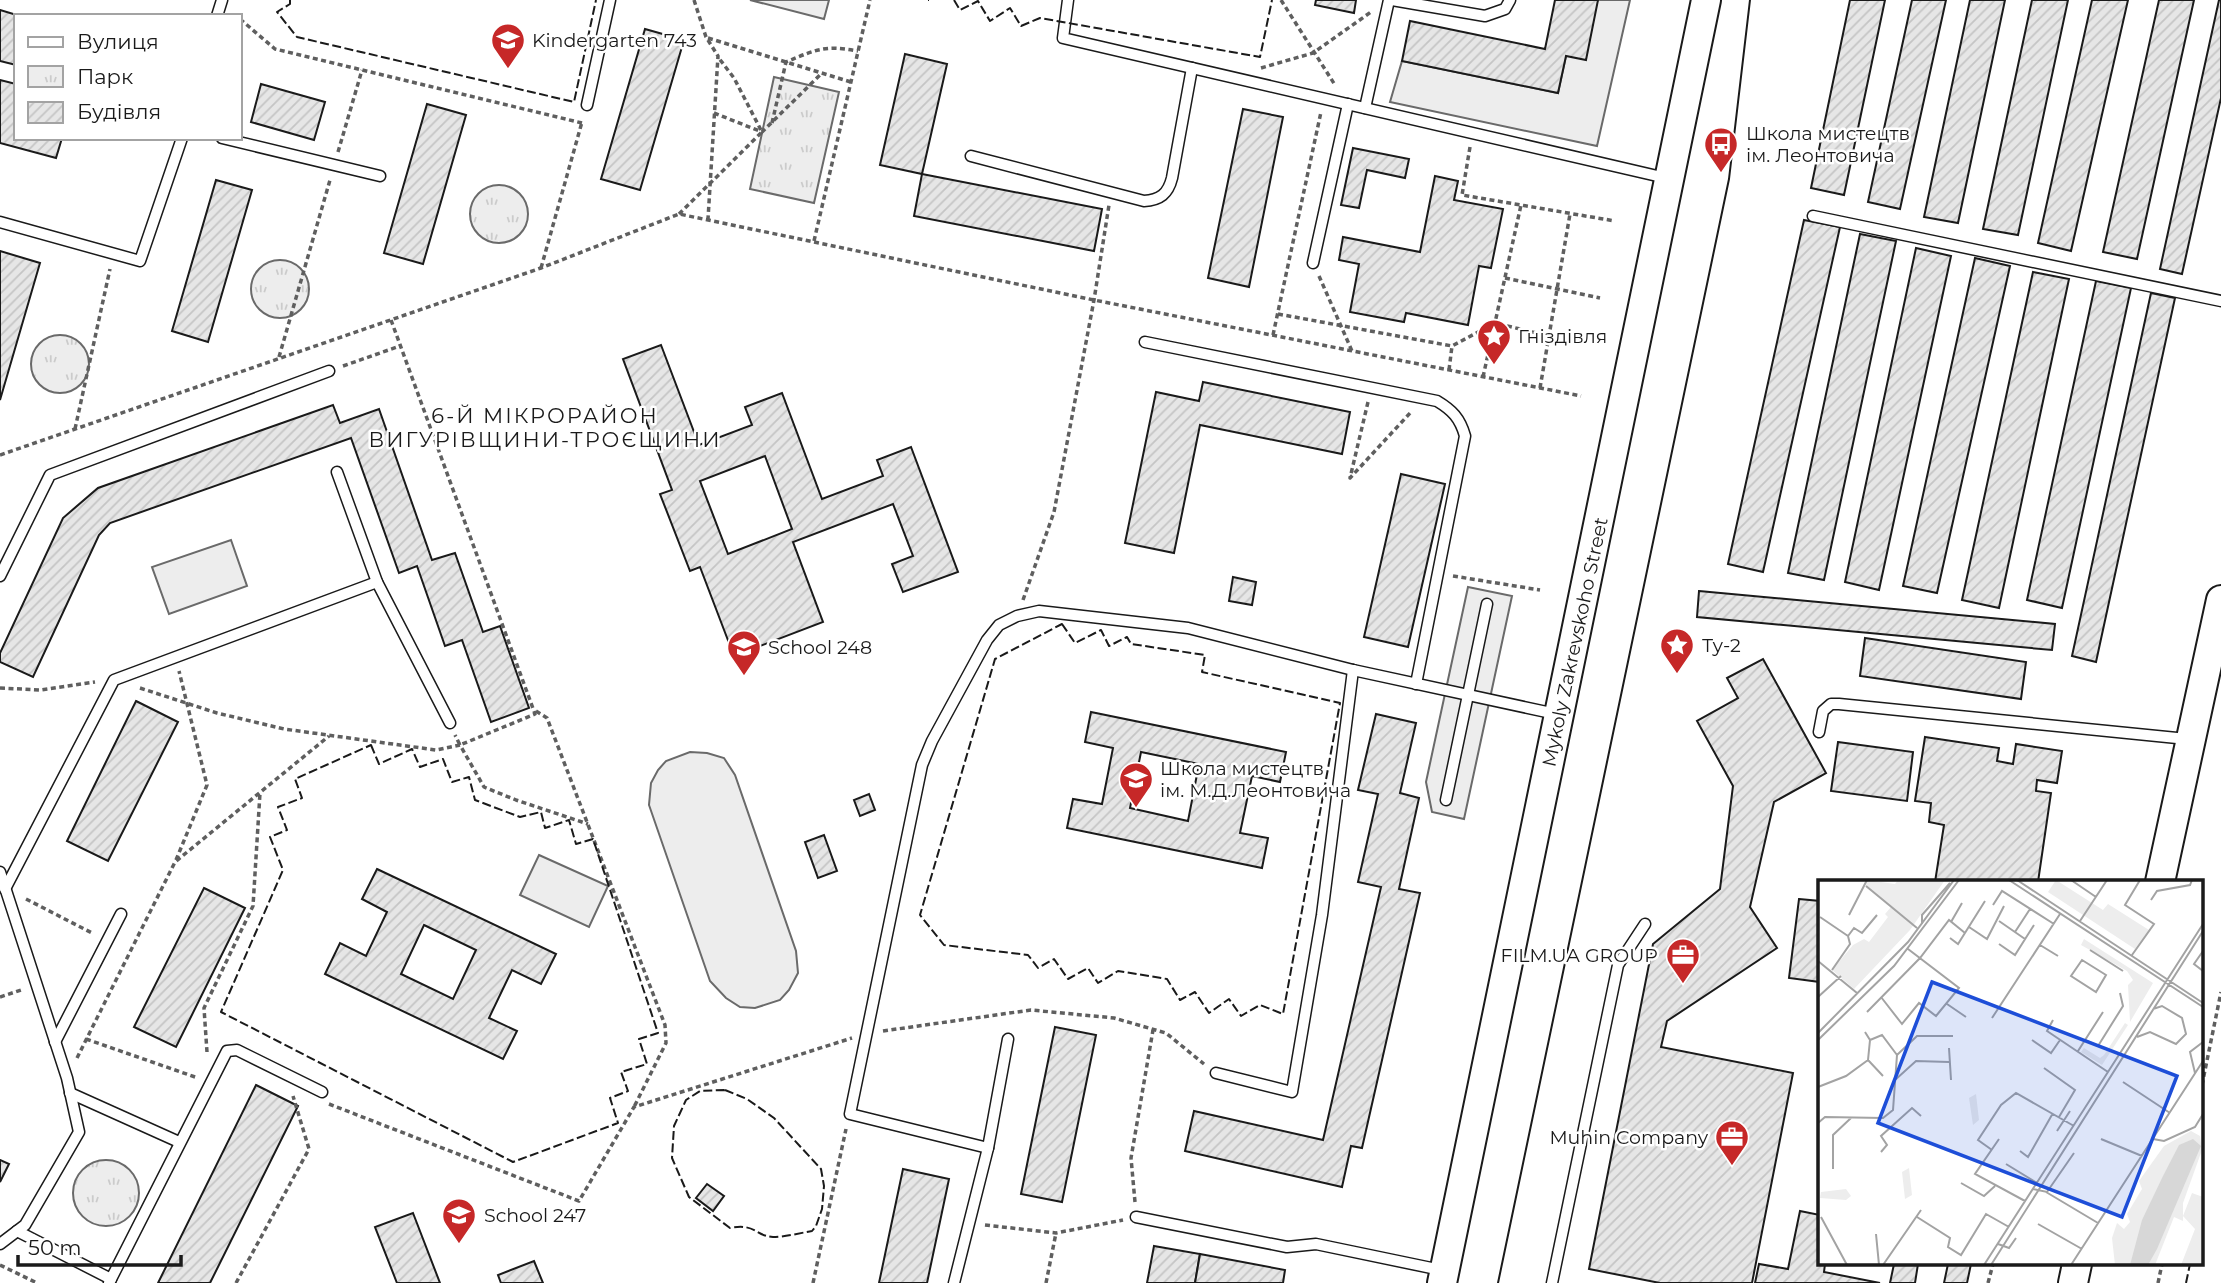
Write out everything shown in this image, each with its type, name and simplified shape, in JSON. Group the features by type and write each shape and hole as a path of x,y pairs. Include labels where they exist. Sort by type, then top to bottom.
{"street":[{"name":"Mykoly Zakrevskoho Street","path":"1443,1277 1706,0"},
{"path":"2160,880 2221,600"}],"lane":[{"path":"587,105 610,0"},
{"path":"1068,0 1063,38 1670,179"},
{"path":"1365,108 1390,0 1485,16 1505,9 1510,0"},
{"path":"971,156 1144,201 1160,198 1170,187 1192,68"},
{"path":"1313,263 1348,104"},
{"path":"0,222 140,261 181,140"},
{"path":"230,140 380,176"},
{"path":"1813,216 2221,301"},
{"path":"1145,342 1437,401 1450,409 1461,422 1465,436 1416,684"},
{"path":"0,576 50,475 329,371"},
{"path":"337,472 377,582 450,723"},
{"path":"5,889 114,680 377,582"},
{"path":"1446,800 1487,604"},
{"path":"988,1147 850,1114 922,765 932,741 987,640 999,625 1017,616 1039,611 1188,628 1353,670 1560,715"},
{"path":"1216,1073 1292,1092 1322,915 1353,670"},
{"path":"1819,732 1823,711 1831,704 1839,704 2191,740"},
{"path":"0,872 67,1079 79,1132 24,1225 0,1244"},
{"path":"55,1042 121,914"},
{"path":"1552,1283 1618,965 1645,924"},
{"path":"954,1283 988,1147 1008,1039"},
{"path":"17,1231 110,1281 222,1058 231,1049 322,1092"},
{"path":"70,1093 180,1142"},
{"path":"1136,1217 1287,1247 1316,1244 1443,1277"}],"path":[{"path":"694,0 706,37 734,78 762,132"},
{"path":"814,241 870,0"},
{"path":"1281,0 1348,104"},
{"path":"1229,77 1313,53 1377,8"},
{"path":"242,21 275,49 582,122"},
{"path":"706,37 851,82"},
{"path":"786,62 833,46 858,51"},
{"path":"708,219 718,56"},
{"path":"772,122 786,62"},
{"path":"335,162 362,70"},
{"path":"0,455 541,268 679,214 822,73"},
{"path":"1273,335 1324,99"},
{"path":"541,268 587,105"},
{"path":"714,113 762,132"},
{"path":"1472,133 1462,195 1615,221"},
{"path":"279,359 332,175"},
{"path":"1017,616 1054,512 1094,300 1111,192"},
{"path":"1483,377 1521,205"},
{"path":"679,214 1094,300 1581,396"},
{"path":"1540,388 1570,214"},
{"path":"1293,241 1313,263 1352,351"},
{"path":"75,429 113,254"},
{"path":"1505,278 1600,298"},
{"path":"1278,314 1452,346 1495,323 1549,336"},
{"path":"0,688 40,690 114,680 217,713 284,729 436,750 460,745 535,714 391,320"},
{"path":"329,371 400,345"},
{"path":"1449,370 1452,346"},
{"path":"1371,387 1350,478 1424,398"},
{"path":"1438,573 1540,590"},
{"path":"67,1079 175,862 207,785 176,657"},
{"path":"329,1104 579,1201 634,1107 666,1044 665,1025 547,718 534,710"},
{"path":"450,723 484,787 588,824"},
{"path":"175,862 329,736"},
{"path":"86,1039 210,1082 204,1008 253,906 260,793"},
{"path":"5,889 107,941"},
{"path":"0,997 36,984"},
{"path":"2204,1075 2221,992"},
{"path":"634,1107 866,1033 1031,1010 1114,1018 1166,1033 1216,1073"},
{"path":"969,1224 1056,1233 1136,1217 1131,1158 1153,1030"},
{"path":"236,1283 309,1149 291,1090 304,1095"},
{"path":"813,1283 850,1114"},
{"path":"1046,1283 1056,1233"},
{"path":"0,1265 37,1283"},
{"path":"1988,1283 1992,1266"}],"shaded area":[{"path":"750,0 829,0 824,19"},
{"path":"1598,0 1630,0 1597,146 1390,102 1402,61 1558,93 1566,56"},
{"path":"231,540 247,586 169,614 152,567"},
{"path":"1468,587 1512,596 1464,819 1432,812 1426,782"},
{"path":"690,752 724,758 735,775 796,951 798,973 789,990 780,1000 755,1008 740,1007 726,998 710,981 649,805 651,783 658,770 666,761"},
{"path":"539,855 608,886 589,927 520,895"}],"green space":[{"path":"774,77 839,92 814,203 750,189"},
{"path":"499,185 510,187 523,198 528,214 526,225 515,238 499,243 488,241 475,230 470,214 472,203 483,190"},
{"path":"280,260 291,262 304,273 309,289 307,300 296,313 280,318 269,316 256,305 251,289 253,278 264,265"},
{"path":"60,335 71,337 84,348 89,364 87,375 76,388 60,393 49,391 36,380 31,364 33,353 44,340"},
{"path":"99,1160 113,1160 125,1165 134,1174 139,1193 137,1206 130,1217 113,1226 99,1226 87,1221 78,1212 73,1200 73,1186 78,1174 87,1165"}],"building":[{"path":"1316,0 1356,0 1354,13 1315,5"},
{"path":"1555,0 1598,0 1586,60 1566,56 1558,93 1402,61 1410,21 1545,49"},
{"path":"1850,0 1885,0 1844,195 1811,188"},
{"path":"1912,0 1946,0 1900,209 1868,202"},
{"path":"1970,0 2005,0 1958,223 1924,217"},
{"path":"2032,0 2068,0 2018,235 1983,229"},
{"path":"2092,0 2128,0 2071,251 2038,243"},
{"path":"2159,0 2194,0 2137,259 2103,252"},
{"path":"2219,0 2221,98 2182,274 2160,269"},
{"path":"0,10 14,14 14,64 0,61"},
{"path":"645,29 684,40 640,190 601,179"},
{"path":"905,54 947,64 922,174 880,165"},
{"path":"0,80 14,84 14,140 61,140 56,158 0,143"},
{"path":"261,84 325,102 314,140 251,122"},
{"path":"427,104 466,115 423,264 384,253"},
{"path":"1243,109 1283,117 1249,287 1208,278"},
{"path":"1353,148 1409,159 1405,178 1367,170 1359,208 1341,205"},
{"path":"922,174 1102,209 1094,251 914,216"},
{"path":"1435,176 1458,181 1454,200 1503,209 1491,268 1479,266 1468,325 1406,313 1404,322 1350,312 1359,264 1339,260 1343,237 1420,252"},
{"path":"216,180 252,190 208,342 172,331"},
{"path":"1804,220 1840,227 1763,572 1728,564"},
{"path":"1860,234 1896,241 1824,580 1788,573"},
{"path":"1916,248 1951,256 1879,590 1845,582"},
{"path":"0,251 40,263 0,400"},
{"path":"1975,258 2010,266 1937,593 1903,586"},
{"path":"2033,272 2069,279 1999,608 1962,600"},
{"path":"2096,281 2131,288 2062,608 2027,600"},
{"path":"2151,293 2175,298 2096,662 2072,656"},
{"path":"661,345 699,445 752,425 745,407 782,393 822,499 883,476 877,460 911,447 958,572 903,592 892,564 913,556 893,504 793,542 823,622 734,656 700,567 690,571 660,494 672,490 623,359","holes":["765,456 792,529 728,554 700,481"]},
{"path":"1203,382 1350,412 1342,454 1200,425 1174,553 1125,543 1156,392 1199,401"},
{"path":"333,405 340,423 379,409 432,560 455,553 483,632 500,626 529,708 491,722 462,640 445,646 417,566 399,573 351,438 110,523 99,535 33,677 0,662 0,653 63,518 98,488"},
{"path":"1401,474 1445,484 1408,647 1364,637"},
{"path":"1233,577 1256,582 1252,605 1229,601"},
{"path":"1699,591 2055,624 2052,650 1697,617"},
{"path":"1865,638 2026,662 2021,699 1860,676"},
{"name":"FILM.UA GROUP","path":"1763,659 1826,773 1774,802 1750,907 1777,948 1667,1021 1661,1047 1793,1073 1752,1283 1660,1283 1589,1269 1653,944 1720,889 1733,786 1697,721 1738,698 1727,678"},
{"path":"136,701 178,722 108,861 67,841"},
{"path":"1091,712 1286,752 1280,782 1252,776 1240,833 1268,838 1262,868 1067,828 1073,799 1102,804 1113,748 1085,742","holes":["1141,752 1199,764 1188,821 1130,808"]},
{"path":"1376,714 1416,723 1400,793 1419,798 1399,889 1420,893 1362,1148 1351,1146 1342,1187 1185,1151 1194,1111 1323,1140 1381,887 1358,882 1378,794 1358,790"},
{"path":"1925,737 1999,748 1997,761 2013,764 2016,744 2062,751 2057,783 2037,780 2036,791 2051,793 2038,880 1935,880 1944,825 1929,822 1931,803 1915,801"},
{"path":"1838,742 1913,752 1907,801 1831,791"},
{"path":"869,794 875,810 860,816 854,800"},
{"path":"824,835 837,871 818,878 805,842"},
{"path":"377,869 556,954 541,984 512,970 489,1018 517,1031 503,1059 325,974 340,943 366,956 387,912 362,899","holes":["424,925 476,950 453,999 401,974"]},
{"path":"204,888 245,908 176,1047 134,1027"},
{"path":"1799,899 1818,901 1818,982 1789,978"},
{"path":"1055,1027 1096,1035 1062,1202 1021,1194"},
{"path":"256,1085 298,1106 210,1283 158,1283"},
{"path":"0,1160 9,1164 0,1182"},
{"path":"903,1169 949,1179 927,1283 879,1283"},
{"path":"707,1184 724,1196 713,1211 696,1198"},
{"path":"1800,1211 1818,1215 1818,1266 1825,1266 1824,1272 1880,1283 1755,1283 1759,1264 1788,1269"},
{"path":"413,1213 440,1283 397,1283 375,1227"},
{"path":"1154,1246 1200,1254 1195,1283 1147,1283"},
{"path":"1200,1254 1285,1270 1283,1283 1195,1283"},
{"path":"534,1261 543,1283 501,1283 498,1275"},
{"path":"1894,1266 1918,1266 1915,1283 1890,1283"},
{"path":"1948,1266 1971,1266 1967,1283 1944,1283"}],"tram line":[{"path":"1498,1283 1729,179 1750,0"}],"fence":[{"path":"290,0 290,4 277,12 297,37 574,102 596,0"},
{"path":"954,0 960,10 978,1 990,21 1010,8 1021,26 1040,18 1260,57 1272,0"},
{"path":"1062,624 1075,643 1101,630 1109,646 1127,637 1131,644 1205,655 1202,672 1340,703 1283,1014 1260,1005 1241,1016 1229,999 1209,1013 1195,992 1180,1000 1167,979 1118,971 1098,983 1088,968 1068,979 1054,959 1038,968 1028,955 944,945 920,915 995,659 1062,624"},
{"path":"371,745 379,764 412,749 420,767 443,759 452,782 469,777 475,800 520,817 541,812 545,828 569,820 576,844 593,839 658,1033 639,1039 647,1064 621,1072 628,1091 610,1098 618,1123 513,1162 221,1012 283,870 270,837 287,830 278,807 302,798 295,779 371,745"},
{"path":"725,1090 747,1099 774,1118 821,1169 824,1186 822,1209 812,1231 773,1237 750,1228 730,1228 689,1197 672,1158 674,1126 686,1100 700,1091 725,1090"},
{"path":"2186,1283 2190,1266"}],"place":[{"name":"Kindergarten 743","path":"508,70"},
{"name":"Школа мистецтв ім. Леонтовича","path":"1721,174"},
{"name":"Гніздівля","path":"1494,366"},
{"name":"Ту-2","path":"1677,675"},
{"name":"School 248","path":"744,677"},
{"name":"Школа мистецтв ім. М.Д.Леонтовича","path":"1136,809"},
{"name":"FILM.UA GROUP","path":"1683,985"},
{"name":"Muhin Company","path":"1732,1167"},
{"name":"School 247","path":"459,1245"}],"district":[{"name":"6-Й МІКРОРАЙОН ВИГУРІВЩИНИ-ТРОЄЩИНИ","path":"545,427"}]}
